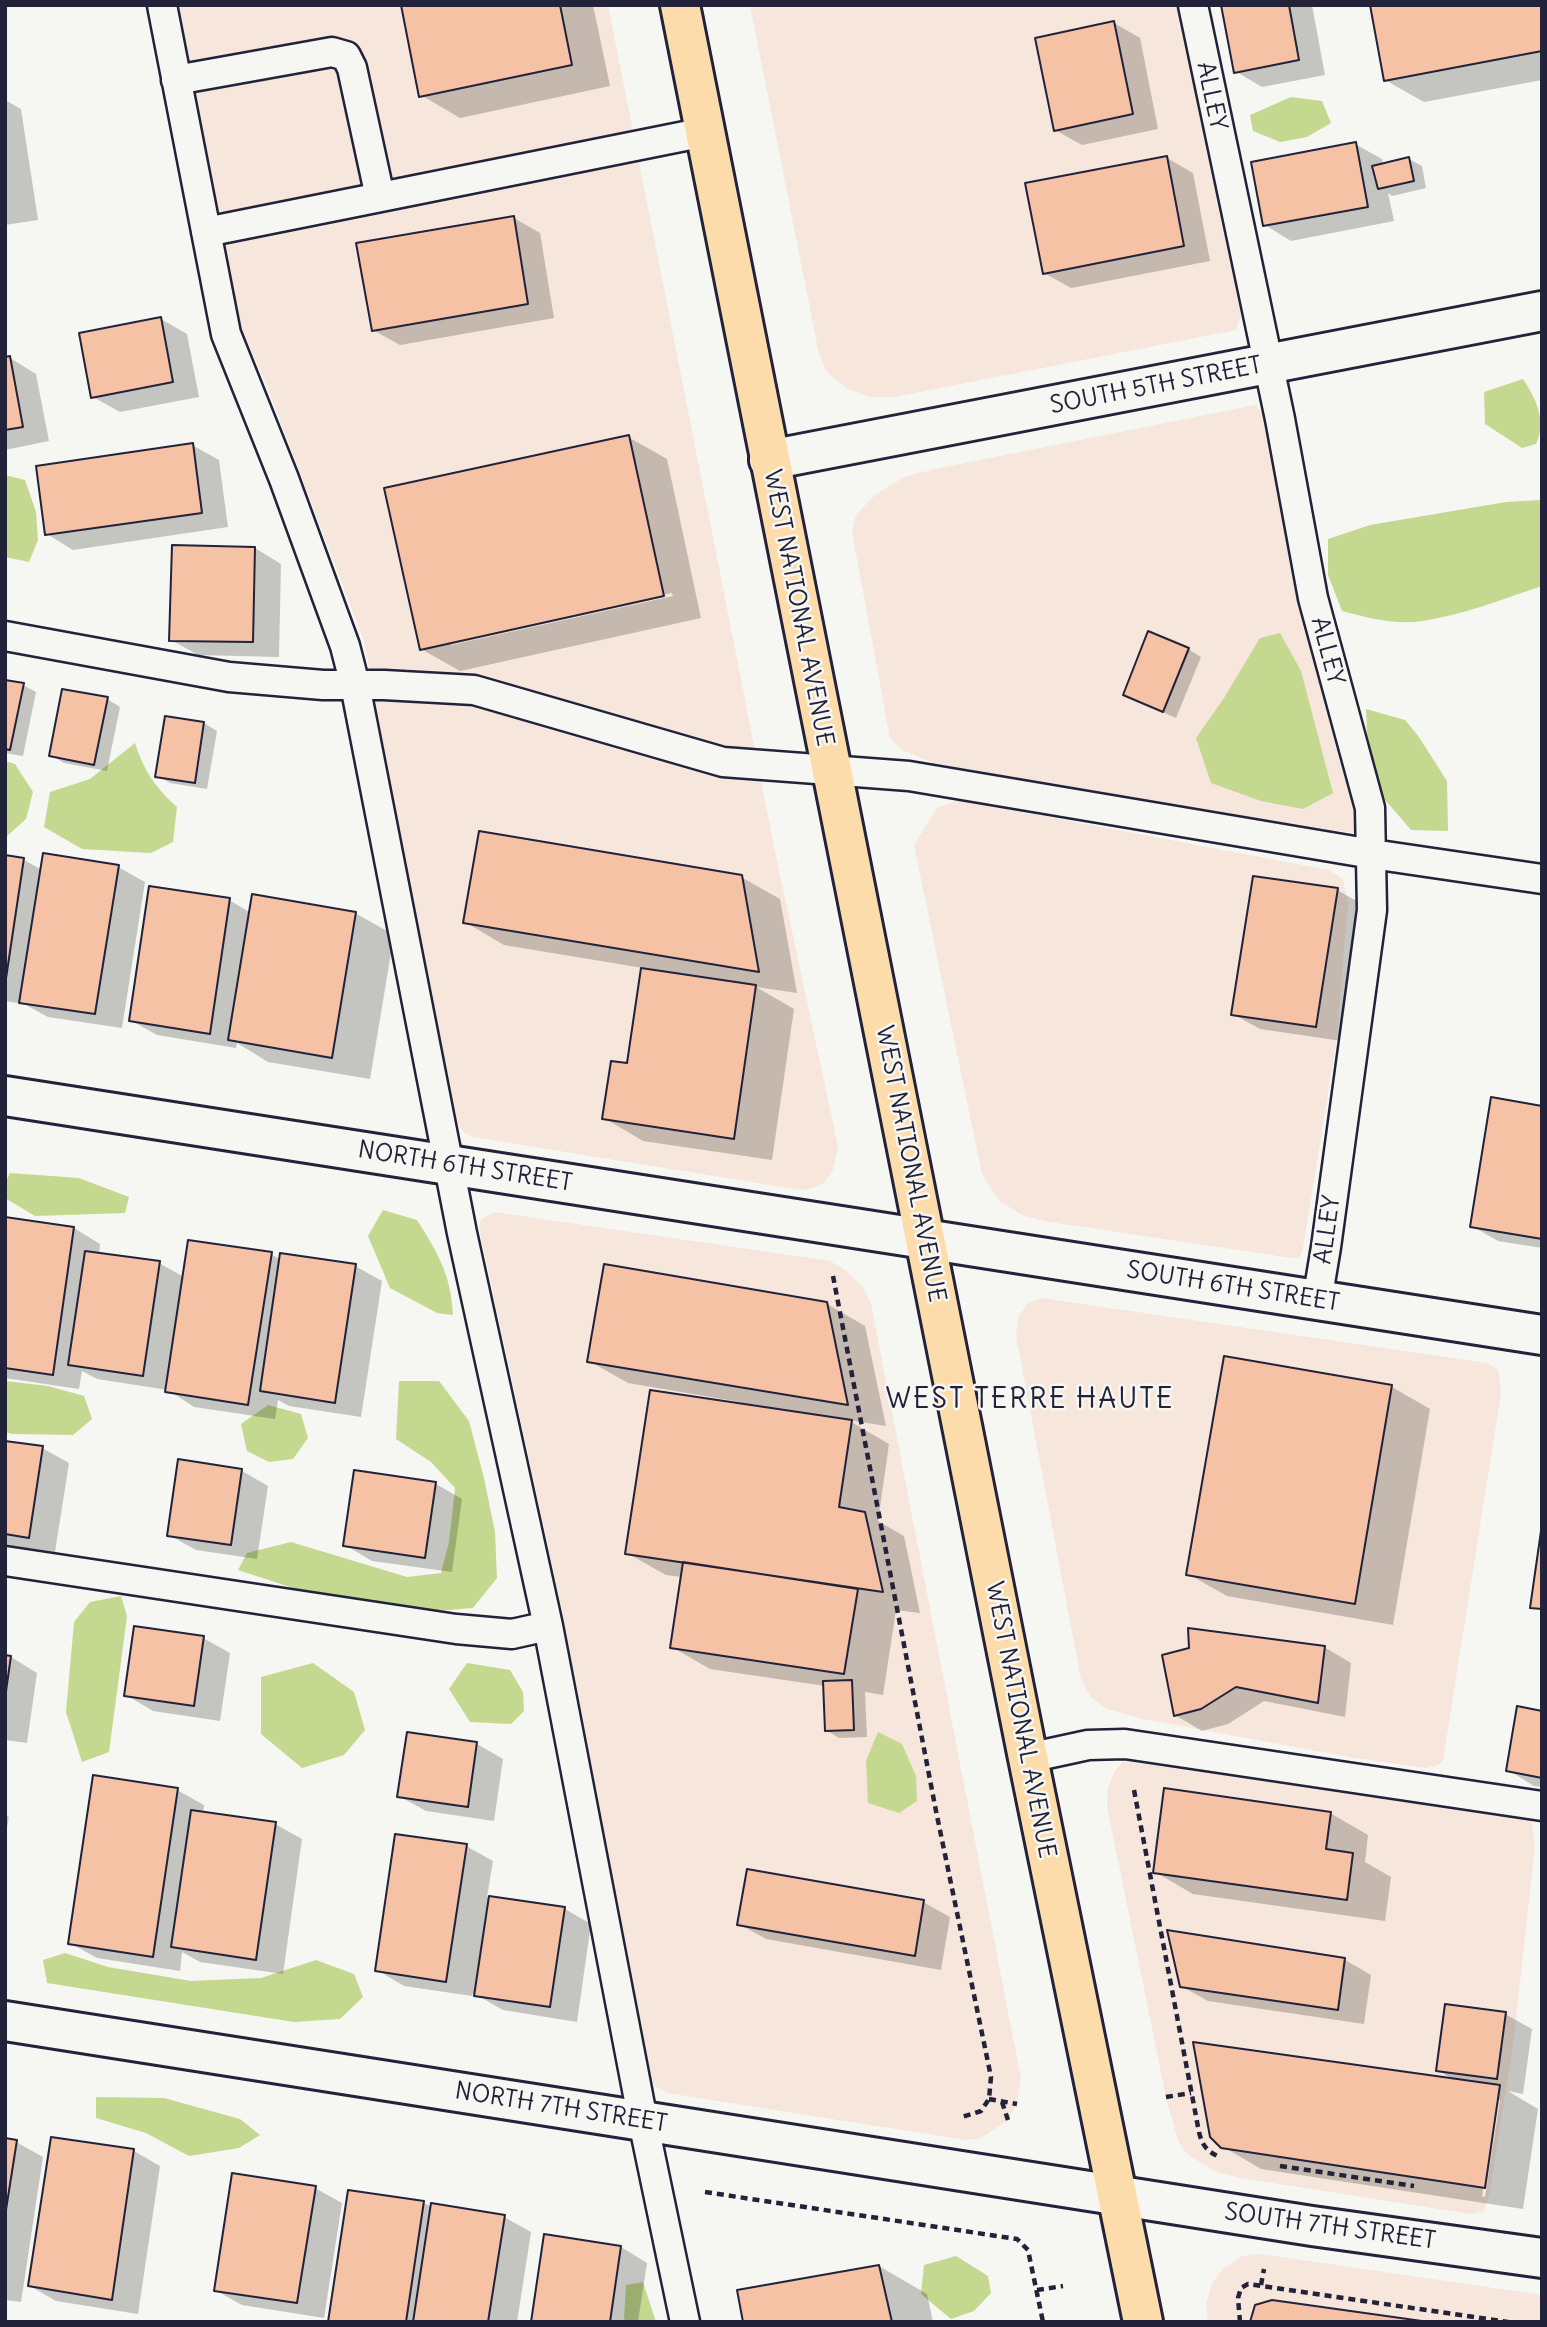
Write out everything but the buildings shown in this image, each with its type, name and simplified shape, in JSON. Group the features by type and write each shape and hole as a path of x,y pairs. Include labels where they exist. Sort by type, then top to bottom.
{"main road":[{"name":"WEST NATIONAL AVENUE","path":"680,5 1028,1758 1143,2322"}],"street":[{"name":"SOUTH 5TH STREET","path":"769,460 1542,310"},
{"name":"NORTH 6TH STREET","path":"5,1096 925,1240"},
{"name":"SOUTH 6TH STREET","path":"925,1240 1542,1335"},
{"name":"NORTH 7TH STREET","path":"5,2021 1118,2194"},
{"name":"SOUTH 7TH STREET","path":"1118,2194 1312,2226 1542,2258"}],"lane":[{"path":"162,5 226,334 341,633 355,685 449,1165 548,1626 643,2121 685,2322"},
{"name":"ALLEY","path":"1193,5 1280,419 1313,598 1370,808 1372,910 1317,1301"},
{"path":"176,80 332,52 346,56 352,68 380,197"},
{"path":"206,232 705,132"},
{"path":"5,636 229,677 474,690 723,762 909,776 1372,855 1542,879"},
{"path":"5,1561 456,1629 512,1634 548,1626"},
{"path":"1028,1758 1088,1745 1125,1744 1542,1806"}],"path":[{"path":"823,1224 936,1811 991,2077 989,2099 981,2111 959,2118"},
{"path":"1125,1744 1202,2144 1218,2157 1231,2159"},
{"path":"1166,2097 1191,2093"},
{"path":"989,2099 1017,2104"},
{"path":"1002,2102 1008,2120"},
{"path":"1270,2165 1416,2186"},
{"path":"656,2185 1017,2239 1028,2250 1043,2322"},
{"path":"1261,2285 1265,2264"},
{"path":"1233,2322 1239,2321 1238,2298 1241,2288 1248,2284 1508,2322"},
{"path":"1037,2290 1063,2286"}],"shaded area":[{"path":"179,5 608,5 774,847 838,1147 833,1170 824,1183 801,1190 473,1137 461,1129 457,1121 411,892 364,641 268,389 241,327"},
{"path":"750,5 1178,5 1241,315 1236,330 894,397 869,397 846,388 827,372 819,354"},
{"path":"1256,405 1270,423 1361,826 1353,833 1086,792 934,763 902,750 890,738 852,532 856,515 875,495 904,477 935,469"},
{"path":"958,800 1329,870 1343,879 1348,904 1336,1044 1299,1259 1050,1222 1024,1216 999,1201 982,1174 914,845 937,808"},
{"path":"494,1212 830,1261 845,1270 863,1287 871,1304 1021,2079 1017,2104 1008,2120 981,2138 966,2140 667,2093 655,2086 646,2076 564,1620 479,1228 481,1220"},
{"path":"1041,1298 1487,1363 1498,1370 1501,1393 1443,1760 1439,1765 1426,1768 1355,1758 1138,1718 1105,1708 1090,1696 1081,1679 1016,1336 1018,1318 1028,1303"},
{"path":"1124,1761 1531,1819 1535,1846 1513,2046 1489,2196 1484,2211 1471,2214 1241,2178 1216,2172 1187,2154 1178,2141 1166,2097 1107,1806 1108,1788 1114,1772"},
{"path":"1261,2254 1542,2295 1542,2322 1208,2322 1206,2305 1212,2283 1223,2269 1242,2256"}],"green space":[{"path":"1291,97 1322,101 1331,123 1307,137 1280,142 1253,131 1250,115"},
{"path":"1523,379 1536,402 1540,427 1536,444 1522,448 1485,424 1484,392"},
{"path":"5,475 25,480 36,512 38,540 29,562 5,557"},
{"path":"1542,500 1542,586 1468,611 1422,621 1392,621 1342,611 1328,575 1328,539 1370,525 1506,502"},
{"path":"1280,633 1301,671 1333,793 1303,809 1261,801 1211,783 1196,738 1260,638"},
{"path":"1366,709 1405,720 1419,737 1447,781 1448,831 1411,830 1381,795 1367,733"},
{"path":"135,743 151,778 177,807 173,842 151,853 82,849 44,827 50,792 90,779"},
{"path":"5,761 15,764 33,792 26,819 5,838"},
{"path":"10,1173 79,1178 129,1197 125,1213 35,1216 5,1198 5,1183"},
{"path":"383,1210 417,1220 442,1265 453,1315 437,1313 390,1288 368,1236"},
{"path":"5,1381 48,1386 84,1396 92,1419 73,1435 5,1432"},
{"path":"399,1381 439,1381 469,1421 495,1532 497,1578 473,1608 436,1611 296,1589 238,1570 247,1553 291,1542 407,1577 441,1573 449,1542 455,1488 431,1462 396,1439"},
{"path":"268,1405 301,1414 308,1438 293,1459 269,1462 247,1451 241,1424"},
{"path":"121,1596 127,1616 109,1752 82,1762 66,1712 74,1622 90,1602"},
{"path":"313,1663 354,1692 365,1730 344,1755 302,1768 261,1734 261,1677"},
{"path":"467,1663 510,1670 523,1692 524,1711 511,1724 470,1722 449,1689"},
{"path":"878,1732 902,1744 916,1776 917,1801 899,1813 868,1803 866,1761"},
{"path":"65,1953 108,1967 191,1981 261,1978 316,1960 354,1974 363,1997 340,2019 294,2022 47,1983 43,1960"},
{"path":"96,2097 164,2098 240,2119 260,2135 239,2148 189,2156 146,2133 96,2118"},
{"path":"956,2256 988,2276 991,2293 974,2311 951,2319 921,2294 924,2265"},
{"path":"643,2282 656,2322 625,2322 626,2285"}],"district":[{"name":"WEST TERRE HAUTE","path":"1030,1400"}]}
